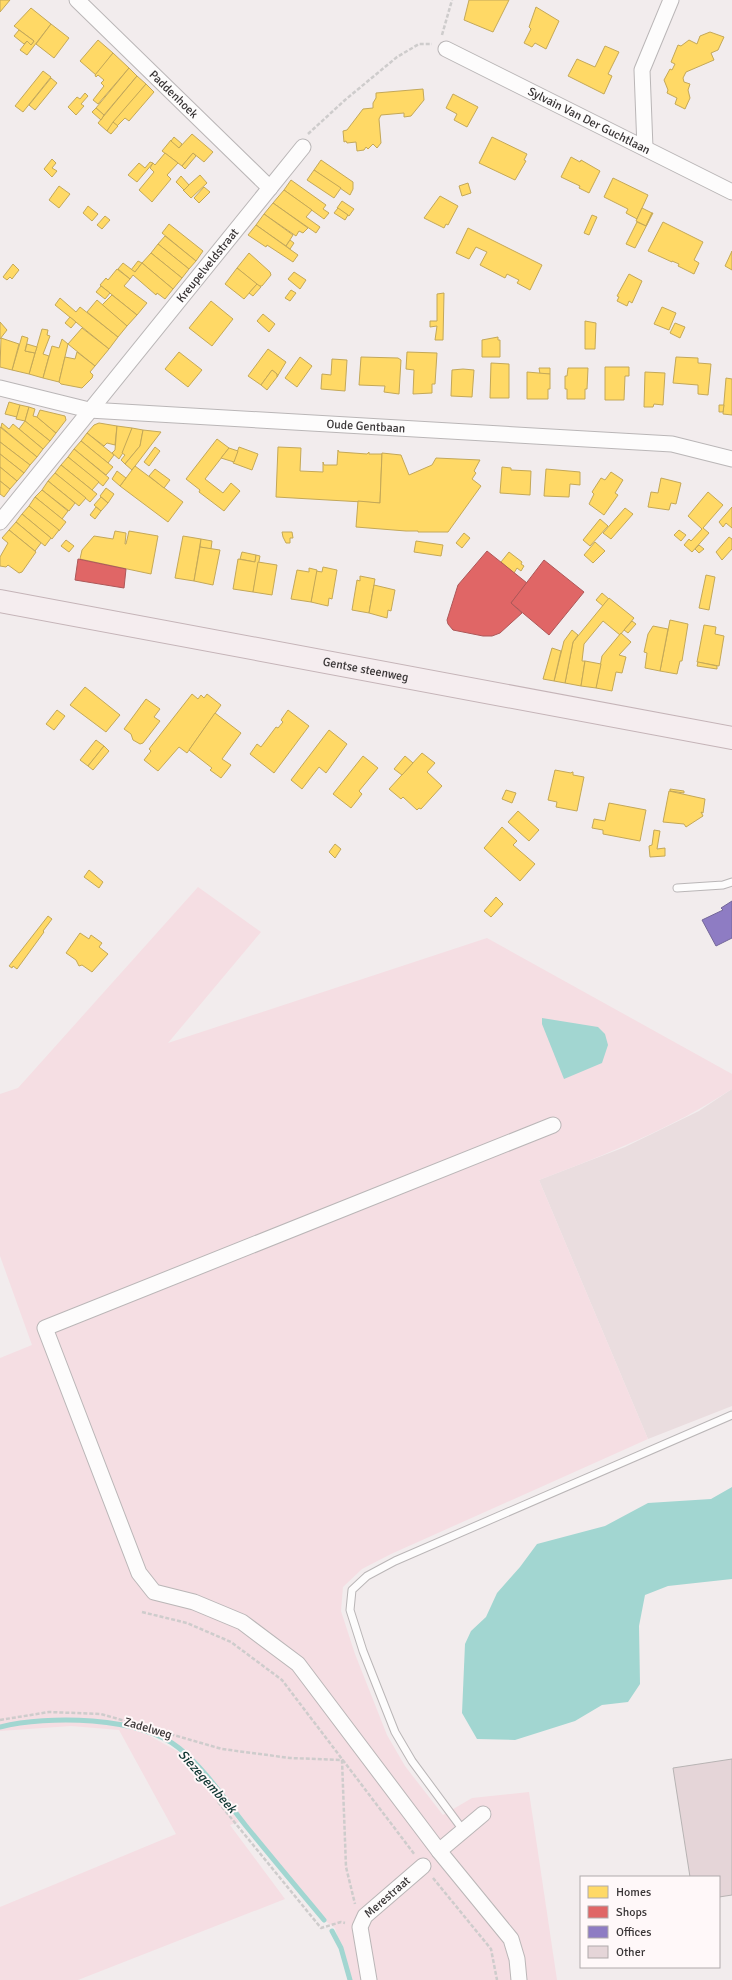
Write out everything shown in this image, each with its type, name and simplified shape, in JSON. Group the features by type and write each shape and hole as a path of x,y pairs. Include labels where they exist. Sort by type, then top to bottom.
{"main road":[{"name":"Gentse steenweg","path":"0,601 732,738"}],"street":[{"name":"Paddenhoek","path":"77,0 270,188"},
{"path":"645,148 642,70 671,0"},
{"name":"Sylvain Van Der Guchtlaan","path":"441,44 732,192"},
{"name":"Kreupelveldstraat","path":"0,522 303,147"},
{"name":"Oude Gentbaan","path":"0,388 89,410 672,444 732,459"},
{"path":"519,1980 511,1939 439,1851 298,1664 242,1622 194,1602 154,1592 139,1573 45,1328 553,1125"},
{"path":"439,1851 482,1814"},
{"name":"Merestraat","path":"369,1980 360,1927 364,1916 423,1866"}],"lane":[{"path":"677,888 723,885 732,882"},
{"path":"463,1830 412,1761 394,1732 363,1651 350,1610 352,1590 367,1576 394,1561 732,1415"}],"path":[{"path":"303,147 307,135 345,100 397,57 419,44 441,44 452,0"},
{"path":"142,1612 187,1623 231,1642 282,1680 423,1866 490,1949 497,1980"},
{"name":"Zadelweg","path":"0,1720 49,1712 101,1714 222,1749 290,1758 342,1760"},
{"path":"218,1802 320,1928 341,1922 360,1927 346,1867 342,1760"}],"shaded area":[{"path":"198,887 261,932 168,1043 487,938 732,1074 732,1089 686,1116 638,1140 539,1180 648,1439 391,1554 362,1569 343,1587 341,1611 355,1654 387,1735 405,1766 443,1815 472,1798 529,1792 557,1980 350,1980 335,1928 324,1920 212,1782 179,1748 152,1734 128,1727 148,1735 179,1752 209,1781 239,1822 230,1825 285,1899 78,1980 0,1980 0,1907 176,1834 119,1730 71,1726 0,1731 0,1358 32,1345 0,1256 0,1094 18,1088"},
{"path":"732,1089 732,1406 648,1439 539,1180 625,1147 699,1111"}],"water":[{"path":"542,1018 598,1027 605,1034 608,1045 602,1063 564,1079 542,1024"},
{"path":"732,1487 732,1579 668,1586 645,1595 639,1626 640,1684 628,1702 602,1705 575,1721 515,1740 477,1739 462,1713 465,1644 471,1631 486,1617 497,1593 520,1567 537,1544 605,1526 648,1503 711,1499"}],"building: Homes":[{"path":"0,0 10,0 0,12"},
{"path":"469,0 509,0 493,32 464,20"},
{"path":"536,7 559,21 546,49 535,43 532,47 524,43 531,29 529,27"},
{"path":"31,8 51,24 27,55 20,50 27,41 31,45 34,41 14,26"},
{"path":"51,24 69,38 54,58 36,44"},
{"path":"19,30 34,41 31,45 27,41 24,44 14,36"},
{"path":"710,32 724,37 718,50 711,53 714,60 686,72 683,78 684,82 690,84 688,90 690,98 685,109 675,104 677,98 667,93 668,90 664,80 670,69 672,70 675,64 671,62 678,45 681,46 689,40 697,44 700,36"},
{"path":"98,40 113,53 96,75 80,61"},
{"path":"605,46 619,52 608,74 612,76 604,94 568,76 577,59 595,67"},
{"path":"113,53 129,68 98,104 93,100 104,86 101,83 104,80 98,75 96,77 95,75"},
{"path":"129,68 137,76 104,115 96,108"},
{"path":"43,71 51,77 23,112 15,106"},
{"path":"137,76 146,84 107,131 98,123"},
{"path":"51,78 57,83 35,110 29,105"},
{"path":"146,84 154,92 129,121 125,118 117,126 113,122"},
{"path":"423,89 424,100 411,116 404,117 404,113 381,115 379,119 381,143 377,148 373,144 368,149 366,147 364,150 357,151 356,142 344,142 343,131 347,130 363,109 373,108 376,93"},
{"path":"85,93 88,96 81,104 84,106 76,115 68,107 77,97 80,99"},
{"path":"453,94 478,107 467,127 454,120 457,114 446,108"},
{"path":"96,108 104,115 101,120 92,112"},
{"path":"113,122 118,126 111,134 107,131"},
{"path":"192,134 213,152 204,162 193,153 182,166 162,151 171,140 179,148"},
{"path":"174,137 182,144 179,148 171,141"},
{"path":"492,137 527,154 524,160 526,161 515,180 479,163"},
{"path":"165,153 178,163 167,175 171,179 152,202 139,190 154,172 150,168 153,163 155,165"},
{"path":"193,153 196,156 185,169 182,166"},
{"path":"571,157 580,162 581,160 600,171 589,193 579,188 580,186 561,177"},
{"path":"52,159 56,163 52,168 57,171 52,177 44,169"},
{"path":"321,160 353,182 353,189 350,195 314,170"},
{"path":"150,162 153,163 137,182 128,175 139,163 145,168"},
{"path":"314,170 341,188 334,198 307,180"},
{"path":"200,175 207,183 191,198 183,190"},
{"path":"181,176 189,185 184,190 176,182"},
{"path":"613,178 648,195 637,219 626,213 628,209 604,197"},
{"path":"291,180 326,205 323,209 329,213 324,219 284,190"},
{"path":"468,183 471,193 462,196 459,186"},
{"path":"59,186 70,194 59,208 49,200"},
{"path":"204,187 210,192 199,203 194,198"},
{"path":"284,190 312,210 306,217 320,227 316,233 273,203"},
{"path":"440,196 458,206 448,225 446,224 444,228 424,218"},
{"path":"342,201 354,209 349,216 337,208"},
{"path":"273,203 308,228 303,233 299,231 296,236 264,214"},
{"path":"88,206 98,214 92,221 83,213"},
{"path":"338,208 348,215 345,220 334,213"},
{"path":"642,208 652,213 646,226 636,221"},
{"path":"653,213 635,248 626,244 637,222 646,226"},
{"path":"264,214 293,235 286,246 256,225"},
{"path":"592,215 597,217 589,235 584,233"},
{"path":"105,216 110,220 102,229 97,225"},
{"path":"663,222 703,242 694,260 699,263 694,274 678,266 679,264 648,251"},
{"path":"169,224 203,251 196,261 162,233"},
{"path":"256,225 298,255 293,262 267,245 266,247 248,235"},
{"path":"468,228 542,265 530,290 517,283 519,280 507,274 505,278 480,265 487,252 476,247 469,259 456,253"},
{"path":"165,236 196,261 189,269 158,244"},
{"path":"290,240 294,243 290,249 286,246"},
{"path":"158,244 189,269 182,278 151,253"},
{"path":"732,251 732,270 725,266"},
{"path":"151,253 182,278 173,289 142,263"},
{"path":"249,253 270,272 271,275 262,286 259,286 237,268"},
{"path":"138,261 142,263 135,272 131,270"},
{"path":"123,263 135,272 142,263 173,289 165,299 157,293 156,295 133,275 130,279 118,269"},
{"path":"13,264 19,270 12,279 10,277 7,280 3,277"},
{"path":"237,268 257,284 244,299 225,284"},
{"path":"117,269 130,279 124,286 147,303 137,315 100,285 106,278 108,280"},
{"path":"294,272 306,280 300,289 288,279"},
{"path":"629,274 642,281 632,303 629,301 627,306 617,301 619,297 617,296"},
{"path":"257,284 261,287 253,296 249,293"},
{"path":"101,286 110,293 105,299 96,292"},
{"path":"291,290 296,293 290,301 285,298"},
{"path":"444,293 443,340 435,340 437,326 430,327 430,321 437,321 437,294"},
{"path":"112,295 137,315 127,326 102,305"},
{"path":"60,298 76,312 80,307 118,337 109,349 55,305"},
{"path":"97,300 127,326 118,337 87,312"},
{"path":"211,301 233,319 212,346 189,328"},
{"path":"662,307 676,313 669,330 654,324"},
{"path":"263,314 275,324 269,332 257,321"},
{"path":"70,317 76,322 71,328 65,323"},
{"path":"585,321 596,323 595,349 585,349"},
{"path":"0,322 7,330 0,339"},
{"path":"675,323 685,327 680,338 670,333"},
{"path":"82,328 109,349 95,366 68,344"},
{"path":"42,329 48,330 47,335 50,336 43,354 49,356 43,378 29,374"},
{"path":"22,336 28,338 25,351 35,353 29,374 12,370"},
{"path":"498,337 498,340 500,340 500,357 482,357 482,340"},
{"path":"1,338 19,344 12,370 0,367"},
{"path":"62,339 68,344 59,382 43,378 52,346 59,348"},
{"path":"27,344 37,347 35,353 25,351"},
{"path":"268,349 286,362 277,377 277,374 272,370 261,385 248,376"},
{"path":"77,352 95,366 90,372 93,375 92,378 82,388 61,384 59,382 65,357 75,359"},
{"path":"179,352 202,370 188,387 165,369"},
{"path":"407,352 437,353 435,384 432,384 432,393 413,394 414,370 406,369"},
{"path":"300,357 312,366 297,387 285,378"},
{"path":"361,357 398,358 401,360 399,394 384,392 385,386 359,385"},
{"path":"676,357 698,358 698,363 711,364 708,395 698,394 698,385 673,383"},
{"path":"332,359 347,360 345,391 321,389 322,374 331,375"},
{"path":"491,363 509,364 509,398 490,398"},
{"path":"605,367 629,367 629,376 625,376 624,400 605,400"},
{"path":"539,368 550,368 550,374 540,374"},
{"path":"568,368 588,368 585,399 567,399 565,376 567,376"},
{"path":"272,370 277,374 277,377 267,390 261,385"},
{"path":"452,370 474,370 472,397 451,396"},
{"path":"527,372 550,374 548,399 527,399"},
{"path":"645,372 665,373 663,405 654,404 653,407 644,407"},
{"path":"726,378 732,379 732,415 723,414"},
{"path":"9,402 20,405 17,417 5,414"},
{"path":"20,405 29,407 25,421 16,419"},
{"path":"719,405 724,405 723,412 719,412"},
{"path":"29,407 35,409 33,416 37,417 56,433 50,441 25,421"},
{"path":"40,410 65,416 66,420 56,433 37,417"},
{"path":"25,421 50,441 43,449 19,429"},
{"path":"2,423 9,429 13,424 43,449 37,457 1,427"},
{"path":"99,423 117,426 115,445 107,443 104,446 87,433 94,425"},
{"path":"117,426 132,428 126,448 119,459 112,453 115,450"},
{"path":"0,427 37,457 30,465 0,442"},
{"path":"132,428 143,430 140,446 125,464 121,460 125,455 122,453"},
{"path":"143,430 161,432 132,470 125,464 140,446"},
{"path":"87,433 114,455 108,463 81,441"},
{"path":"217,439 229,448 205,479 223,493 231,483 240,491 224,511 199,492 200,490 186,479"},
{"path":"81,441 113,467 106,475 74,449"},
{"path":"0,442 30,465 24,473 0,454"},
{"path":"155,447 160,451 149,466 144,462"},
{"path":"239,447 258,454 252,470 233,463"},
{"path":"278,447 301,448 300,471 323,472 323,462 324,465 337,465 338,450 339,452 367,454 369,452 369,454 382,454 380,503 276,497"},
{"path":"229,448 238,451 234,462 221,458"},
{"path":"74,449 109,478 103,486 68,457"},
{"path":"382,453 401,455 409,475 432,465 436,458 480,460 474,471 476,473 472,479 481,486 448,532 418,532 356,527 358,501 380,503"},
{"path":"0,454 24,473 17,481 0,467"},
{"path":"68,457 99,482 92,490 61,465"},
{"path":"61,465 97,494 90,502 55,473"},
{"path":"135,466 183,502 168,522 120,486"},
{"path":"0,467 17,481 10,489 0,481"},
{"path":"502,467 511,468 511,470 531,471 530,495 500,493"},
{"path":"155,469 170,480 164,488 149,476"},
{"path":"546,469 580,472 580,485 570,484 569,497 544,496"},
{"path":"117,471 126,478 120,486 112,479"},
{"path":"611,472 623,480 615,493 618,495 604,515 589,504 594,494 592,492 601,478 605,480"},
{"path":"55,473 86,498 79,506 48,481"},
{"path":"661,478 681,483 676,504 671,503 669,510 648,507 651,492 658,493"},
{"path":"0,481 10,489 4,497 0,494"},
{"path":"48,481 75,503 69,511 42,490"},
{"path":"106,488 114,494 108,503 100,496"},
{"path":"42,490 68,511 62,519 35,497"},
{"path":"708,492 723,505 703,528 709,533 692,552 684,545 689,539 691,541 702,529 688,516"},
{"path":"35,497 66,522 59,531 29,506"},
{"path":"101,497 108,503 101,511 94,505"},
{"path":"29,506 59,530 52,539 22,514"},
{"path":"96,507 101,511 95,519 90,515"},
{"path":"732,507 732,528 726,523 723,527 719,522"},
{"path":"625,508 633,514 611,539 603,533"},
{"path":"22,514 51,538 45,546 16,522"},
{"path":"600,519 608,526 590,546 583,540"},
{"path":"16,522 41,543 35,551 9,530"},
{"path":"9,530 36,552 22,572 19,573 8,565 6,567 0,566 0,557 8,543 2,538"},
{"path":"679,530 686,535 681,541 674,535"},
{"path":"115,531 126,533 125,544 129,531 158,536 151,574 80,559 82,550 94,536 113,539"},
{"path":"282,532 292,532 293,538 290,538 290,543 286,543"},
{"path":"464,533 470,538 462,548 456,543"},
{"path":"183,536 201,539 194,581 175,578"},
{"path":"729,537 732,539 732,549 722,560 716,552"},
{"path":"201,539 212,541 211,549 200,547"},
{"path":"66,540 74,546 69,552 61,546"},
{"path":"416,541 443,545 441,556 414,552"},
{"path":"595,542 605,551 593,563 584,555"},
{"path":"699,545 704,549 699,553 695,549"},
{"path":"200,547 220,550 213,585 194,581"},
{"path":"242,552 256,555 255,562 240,559"},
{"path":"509,552 522,562 521,564 524,566 521,571 517,568 514,573 501,562"},
{"path":"256,555 260,556 253,592 233,589 238,559 255,562"},
{"path":"258,562 277,565 272,595 253,592"},
{"path":"323,567 337,570 332,599 329,598 328,606 311,602 316,571 322,572"},
{"path":"309,568 317,570 311,602 291,599 297,570 309,572"},
{"path":"706,575 715,577 709,610 699,608"},
{"path":"360,576 375,579 369,613 352,610 357,580 360,581"},
{"path":"374,585 395,590 391,611 388,610 387,618 369,613"},
{"path":"602,593 609,599 603,606 596,600"},
{"path":"609,598 634,618 620,635 603,621 584,644 582,661 585,661 581,686 565,683 573,642"},
{"path":"670,620 688,624 682,661 680,661 677,674 660,671"},
{"path":"632,621 636,624 628,633 624,630"},
{"path":"704,625 716,627 715,634 724,636 719,666 697,662"},
{"path":"653,626 668,629 660,671 645,668 647,653 644,652 648,634"},
{"path":"572,630 578,635 573,642 565,683 554,681 564,641"},
{"path":"621,633 631,642 619,655 626,657 622,673 616,672 612,691 596,688 602,656"},
{"path":"552,648 561,651 554,681 543,679"},
{"path":"585,661 601,664 596,688 581,686"},
{"path":"698,662 717,666 717,669 697,666"},
{"path":"85,687 120,715 106,732 70,705"},
{"path":"192,694 198,699 201,695 204,698 207,694 221,705 187,753 179,747 158,771 144,760 151,751 149,749"},
{"path":"146,699 160,709 154,717 160,721 143,743 140,744 133,740 131,734 124,729"},
{"path":"57,710 65,716 54,730 46,724"},
{"path":"288,710 309,726 274,773 250,754 257,744 261,747 276,727 278,728 283,722 281,720"},
{"path":"215,713 241,733 222,759 231,765 221,778 210,770 212,768 189,750"},
{"path":"329,730 347,744 326,773 319,767 302,789 291,780"},
{"path":"96,740 104,746 88,766 80,760"},
{"path":"104,746 109,751 93,770 88,766"},
{"path":"422,753 435,763 427,772 442,786 421,809 419,808 417,810 403,797 401,799 389,789"},
{"path":"363,756 378,768 359,791 362,794 351,808 333,794"},
{"path":"405,756 413,763 402,775 394,769"},
{"path":"555,770 571,773 573,772 573,775 584,777 577,811 556,807 557,802 548,800"},
{"path":"670,789 684,791 684,793 670,791"},
{"path":"506,790 516,793 512,803 502,799"},
{"path":"669,791 705,799 703,813 701,812 703,816 686,827 684,824 663,822"},
{"path":"609,803 646,810 640,841 603,834 603,830 592,828 594,819 605,821"},
{"path":"518,811 539,830 529,841 508,822"},
{"path":"502,827 517,841 513,845 535,864 520,881 484,848"},
{"path":"654,830 660,831 657,849 665,848 665,856 650,857 649,846 652,845"},
{"path":"335,844 341,849 335,858 329,852"},
{"path":"89,870 103,882 99,888 84,877"},
{"path":"496,897 503,904 491,917 484,911"},
{"path":"48,916 52,919 17,969 13,966 12,968 9,966"},
{"path":"80,933 89,939 91,935 102,943 99,947 108,954 92,972 82,965 79,966 76,960 66,953"}],"building: Shops":[{"path":"487,551 527,583 511,603 522,613 500,633 492,636 483,636 453,630 448,624 447,620 458,585"},
{"path":"78,559 126,569 124,588 75,580"},
{"path":"544,560 584,592 549,635 511,603"}],"building: Offices":[{"path":"732,901 732,938 716,946 702,920 723,910 721,908"}],"building: Other":[{"path":"732,1759 732,1895 720,1897 720,1876 690,1876 673,1768"}],"waterway":[{"name":"Siezegembeek","path":"0,1727 43,1721 92,1721 117,1724 162,1737 179,1748 207,1775 246,1826 324,1920"},
{"name":"Siezegembeek","path":"332,1931 341,1948 350,1980"}]}
